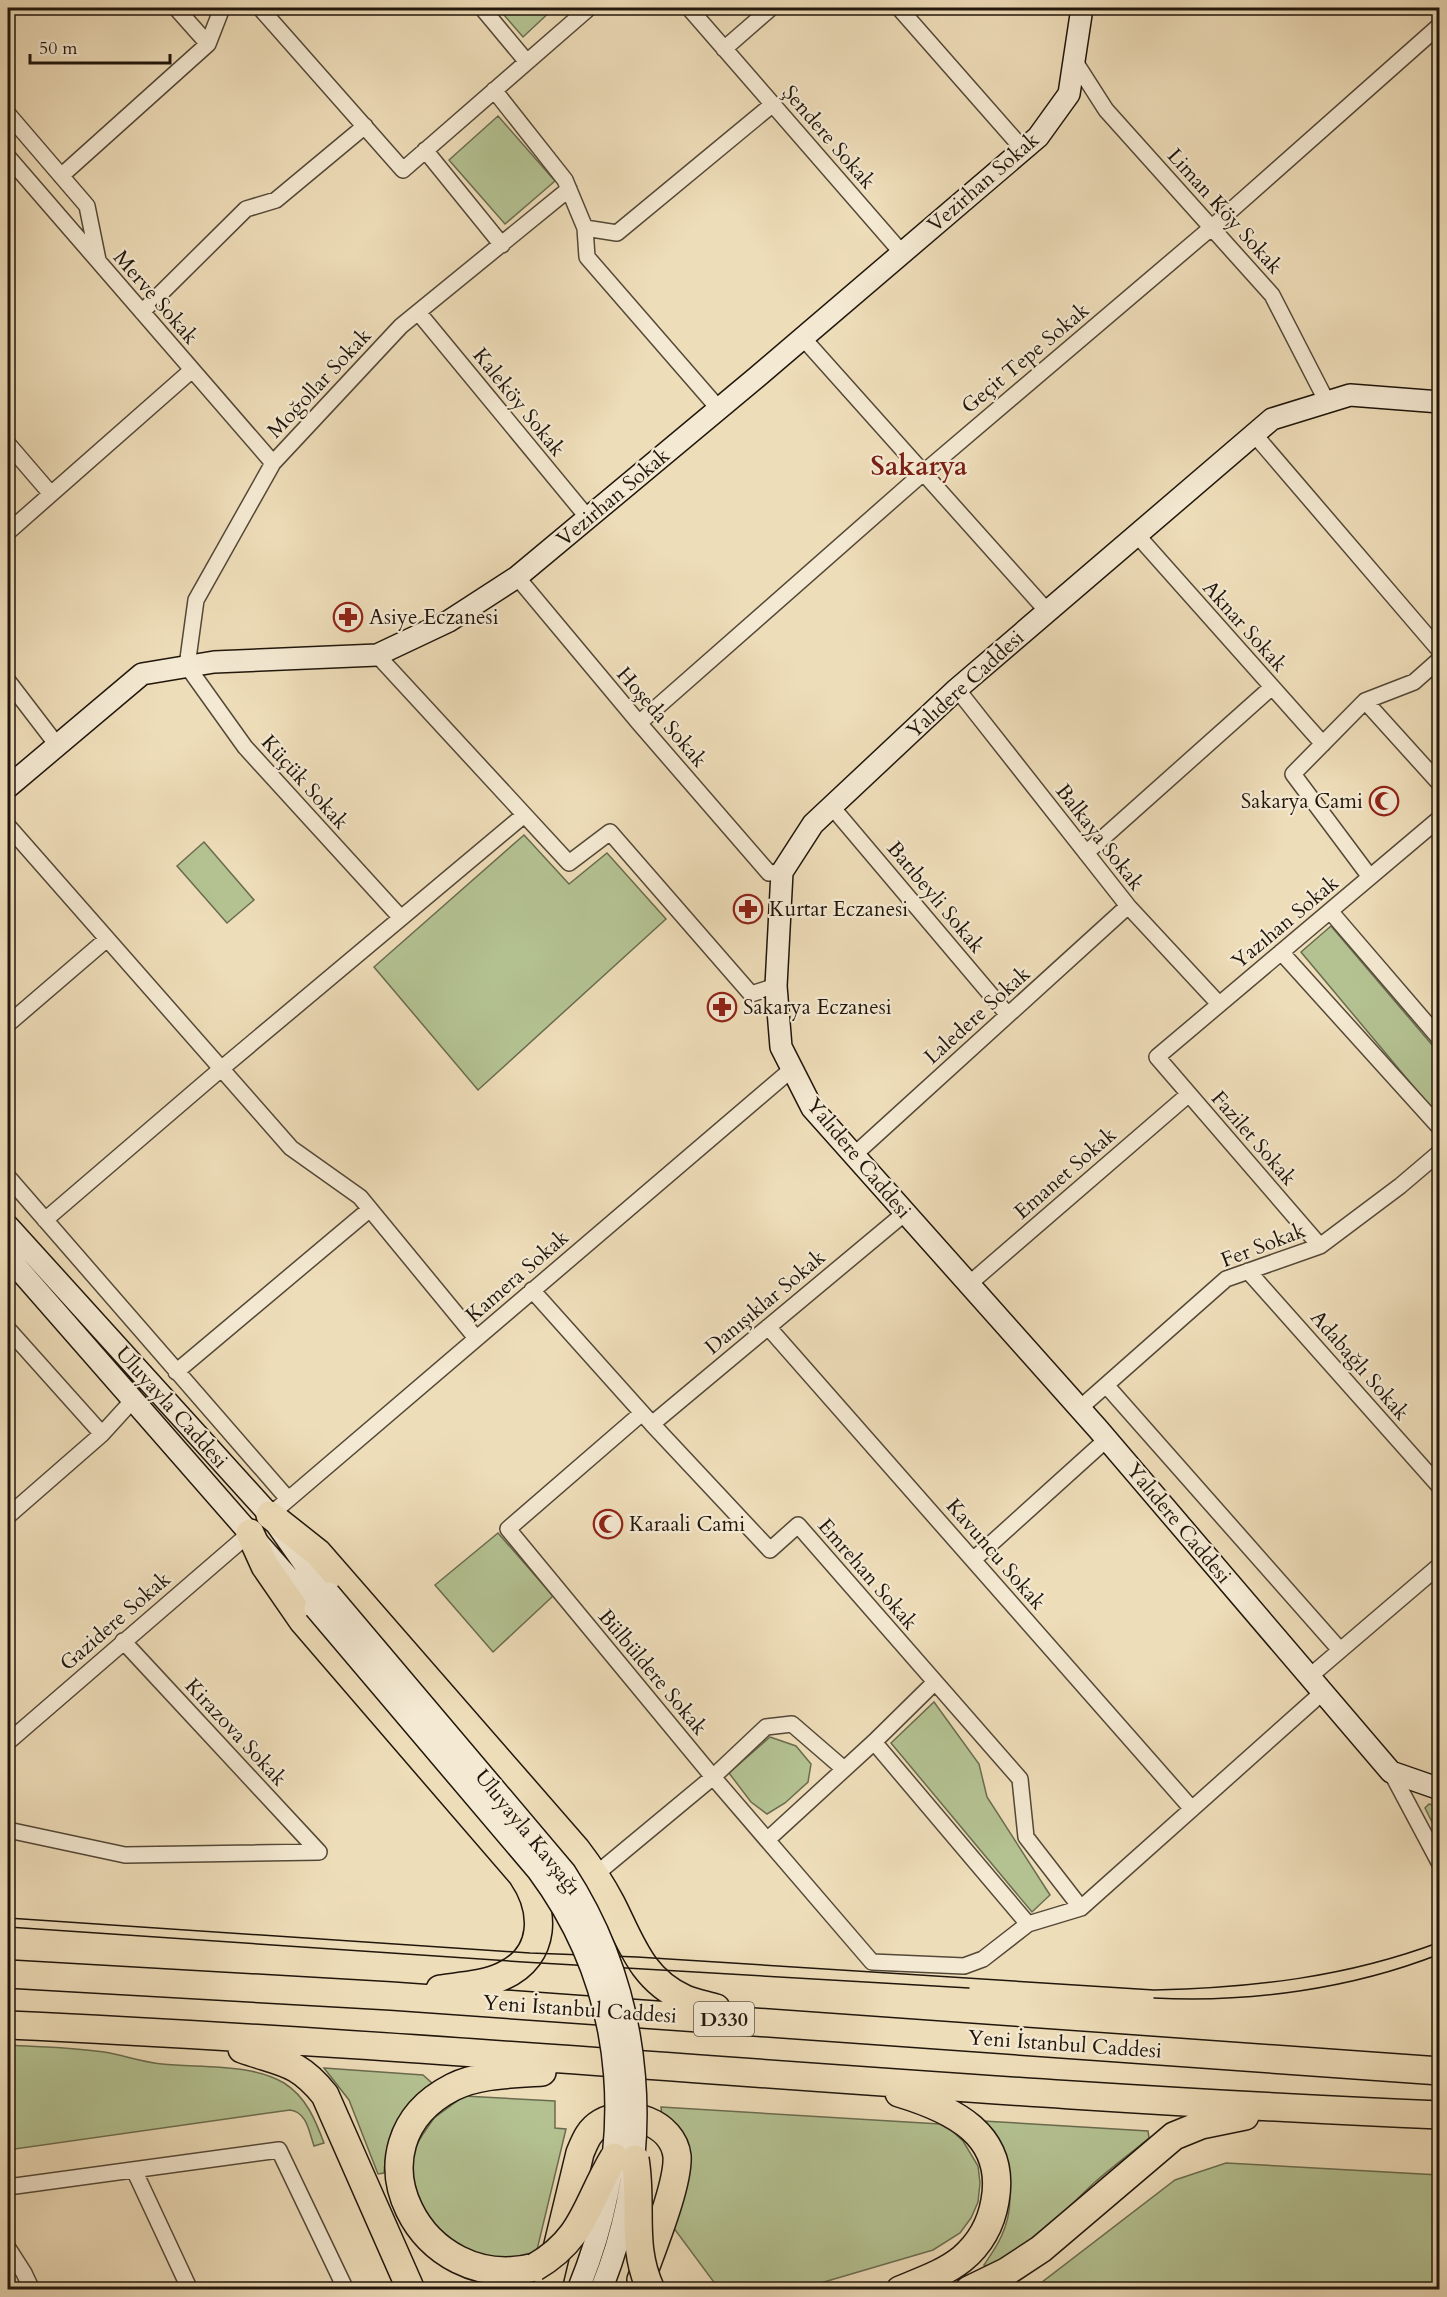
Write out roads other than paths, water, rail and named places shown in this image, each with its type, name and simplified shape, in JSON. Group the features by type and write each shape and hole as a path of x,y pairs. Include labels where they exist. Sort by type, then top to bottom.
{"highway":[{"path":"279,1507 557,1826 595,1875 644,1968 657,1980 686,1999 770,2023"},
{"path":"250,1533 265,1566 303,1621 522,1875 530,1886 538,1907"},
{"path":"392,1996 488,1982 513,1971 523,1962 535,1943 539,1930 538,1895 546,1878 560,1868 569,1865 578,1866 595,1875"},
{"path":"538,1907 559,1914 569,1912 587,1900 595,1875"},
{"name":"Yeni İstanbul Caddesi","path":"8,1974 392,1996 1440,2071"},
{"path":"8,2025 205,2034 599,2064 1282,2109 1440,2115"},
{"path":"205,2034 238,2048 291,2064 312,2079 325,2095 411,2289"},
{"path":"541,2278 510,2275 482,2276 452,2266 429,2249 411,2225 400,2198 399,2170 404,2140 410,2127 428,2105 463,2083 489,2077 553,2072 599,2064"},
{"path":"861,2081 944,2108 967,2123 986,2144 997,2176 993,2210 987,2228 976,2245 947,2270 900,2289"},
{"path":"969,2289 1006,2272 1041,2249 1174,2136 1201,2125 1282,2109"},
{"path":"541,2278 580,2153 588,2135 599,2124 612,2117 630,2116 652,2122 664,2131 674,2143 677,2157 676,2173 670,2194 638,2289"},
{"path":"541,2278 577,2230 624,2158"},
{"path":"624,2158 639,2194 639,2259 651,2289"}],"street":[{"path":"176,8 208,44"},
{"path":"61,176 208,44 222,8"},
{"path":"260,8 403,170 527,62 582,10"},
{"path":"482,8 527,62"},
{"name":"Şendere Sokak","path":"689,8 902,253"},
{"path":"724,49 771,8"},
{"path":"899,8 1023,149"},
{"name":"Vezirhan Sokak","path":"8,787 142,674 214,662 377,655 449,621 517,577 803,338 1038,136 1070,94 1082,8"},
{"name":"Geçit Tepe Sokak","path":"639,723 923,473 1211,228 1440,25"},
{"name":"Liman Köy Sokak","path":"1074,60 1106,110 1272,295 1328,402"},
{"path":"494,90 565,180 585,228 587,256 719,409"},
{"path":"585,228 616,233 773,104"},
{"path":"8,114 87,206 98,262"},
{"path":"142,312 246,208 276,200 365,126"},
{"path":"425,150 502,245"},
{"name":"Merve Sokak","path":"8,158 273,463"},
{"name":"Moğollar Sokak","path":"187,666 196,600 273,463 401,326 568,189"},
{"name":"Kaleköy Sokak","path":"418,312 588,518"},
{"path":"803,338 1047,611"},
{"path":"8,532 192,370"},
{"name":"Yalıdere Caddesi","path":"1391,1773 1107,1439 812,1108 781,1047 776,986 782,872 813,824 957,688 1272,419 1350,395 1440,402"},
{"path":"1254,434 1440,651"},
{"path":"8,444 51,494"},
{"name":"Aknar Sokak","path":"1137,535 1323,744"},
{"name":"Hoşeda Sokak","path":"517,577 769,873 782,872"},
{"path":"377,655 569,863 610,832 751,994 776,986"},
{"path":"1370,877 1293,774 1365,701 1414,682 1440,659"},
{"name":"Küçük Sokak","path":"187,666 245,747 401,918"},
{"path":"8,681 57,745"},
{"path":"1086,853 1272,687"},
{"name":"Balkaya Sokak","path":"957,688 1128,906 1219,1004"},
{"path":"1365,701 1440,784"},
{"name":"Batıbeyli Sokak","path":"832,807 1008,1015"},
{"path":"45,1220 524,815"},
{"name":"Yazıhan Sokak","path":"1156,1057 1440,818"},
{"path":"8,826 291,1148 360,1197 476,1338"},
{"name":"Laledere Sokak","path":"854,1155 1128,906"},
{"path":"1330,911 1440,1039"},
{"path":"8,1024 106,939"},
{"path":"1281,952 1440,1128"},
{"name":"Fazilet Sokak","path":"1156,1057 1320,1246"},
{"name":"Kamera Sokak","path":"279,1507 792,1069"},
{"name":"Emanet Sokak","path":"969,1284 1189,1094"},
{"name":"Fer Sokak","path":"1080,1408 1226,1279 1320,1246 1437,1160"},
{"path":"8,1177 176,1372 279,1507"},
{"path":"176,1372 370,1209"},
{"name":"Danışıklar Sokak","path":"508,1529 647,1418 768,1327 905,1213"},
{"name":"Uluyayla Caddesi","path":"8,1226 279,1507 322,1601"},
{"name":"Uluyayla Caddesi","path":"8,1257 250,1533 322,1601"},
{"name":"Adabağlı Sokak","path":"1248,1271 1440,1487"},
{"name":"Emrehan Sokak","path":"532,1290 770,1550 798,1525 1020,1779 1026,1837 1080,1908"},
{"name":"Kavuncu Sokak","path":"768,1327 1192,1809"},
{"path":"8,1329 102,1434"},
{"path":"1106,1385 1340,1650"},
{"path":"8,1516 102,1434 133,1400"},
{"path":"973,1560 1107,1439"},
{"name":"Bülbüldere Sokak","path":"508,1529 713,1777 872,1962 964,1966 983,1959 1028,1924"},
{"name":"Gazidere Sokak","path":"8,1742 250,1533"},
{"path":"874,1742 1028,1924 1080,1908 1192,1809 1316,1684 1340,1650 1440,1565"},
{"name":"Uluyayla Kavşağı","path":"322,1601 538,1871 568,1915 582,1943 593,1972 609,2037 624,2158 623,2222 601,2289"},
{"name":"Kirazova Sokak","path":"8,1830 125,1855 320,1852 123,1641"},
{"path":"767,1840 874,1742 934,1682"},
{"path":"595,1875 713,1777 766,1727 792,1724 844,1769"},
{"path":"1391,1773 1440,1790"},
{"path":"1391,1773 1440,1864"},
{"path":"8,2187 279,2150 346,2289"},
{"name":"Uluyayla Kavşağı","path":"578,2289 624,2158"},
{"path":"134,2170 190,2289"},
{"path":"8,2248 32,2289"}],"tram line":[{"path":"8,1918 530,1953 637,1957 1154,1990 1227,1987 1299,1978 1370,1964 1440,1942"},
{"path":"8,1927 523,1962 969,1988"},
{"path":"1154,1998 1226,1998 1299,1991 1371,1976 1440,1954"}],"place":[{"name":"Asiye Eczanesi","path":"348,617"},
{"name":"Sakarya Cami","path":"1384,801"},
{"name":"Kurtar Eczanesi","path":"748,909"},
{"name":"Sakarya Eczanesi","path":"722,1007"},
{"name":"Karaali Cami","path":"608,1524"}],"district":[{"name":"Sakarya","path":"919,466"}]}
